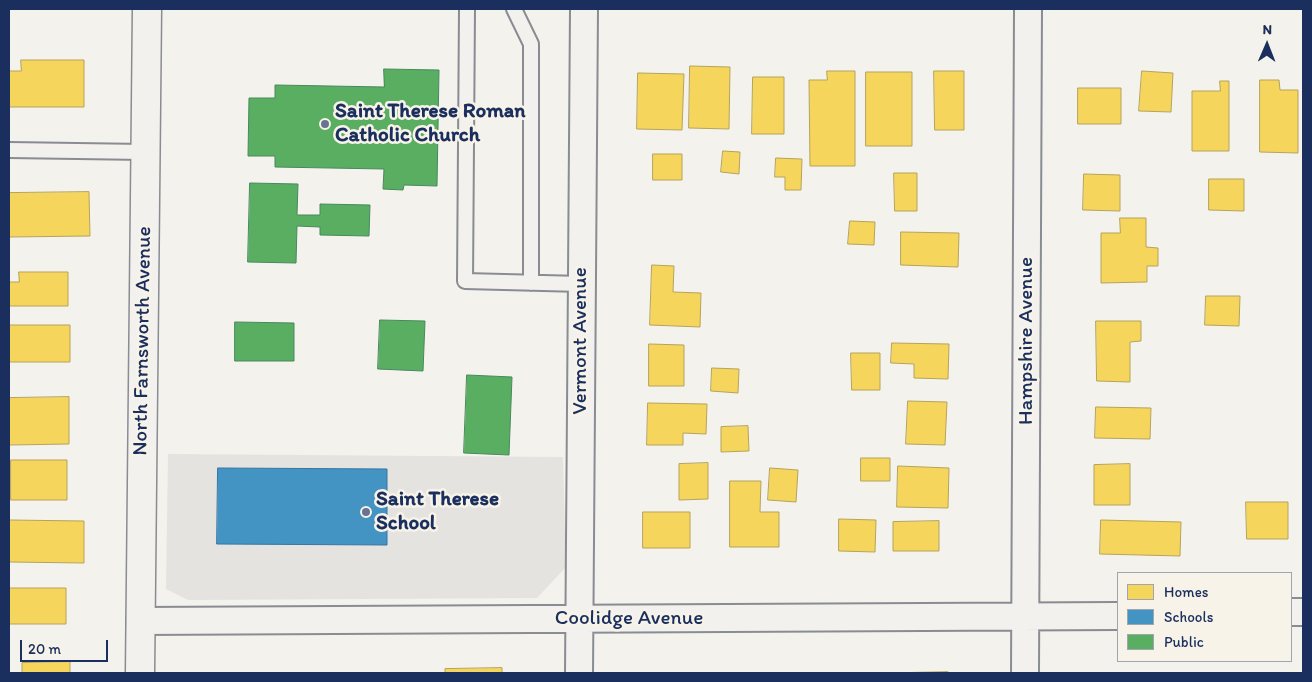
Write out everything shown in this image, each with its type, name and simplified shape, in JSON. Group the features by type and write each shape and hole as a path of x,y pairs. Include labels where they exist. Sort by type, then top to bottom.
{"main road":[{"name":"North Farnsworth Avenue","path":"140,673 146,9"}],"street":[{"name":"Vermont Avenue","path":"579,673 584,9"},
{"name":"Hampshire Avenue","path":"1025,673 1028,9"},
{"name":"Coolidge Avenue","path":"140,620 1026,618 1117,616"}],"lane":[{"path":"467,9 465,281 582,284"},
{"path":"514,9 532,44 531,283"},
{"path":"9,150 145,152"}],"shaded area":[{"name":"Saint Therese School","path":"168,454 563,457 566,567 537,598 188,600 166,589"}],"building: Homes":[{"path":"21,60 84,60 84,107 9,107 9,71 21,71"},
{"path":"690,66 730,67 729,129 689,128"},
{"path":"827,71 855,71 855,166 810,166 809,80 827,80"},
{"path":"934,71 964,71 964,130 935,130"},
{"path":"1142,71 1173,73 1171,112 1139,111"},
{"path":"866,72 912,72 912,146 866,146"},
{"path":"638,73 684,74 682,130 637,129"},
{"path":"753,77 784,77 784,134 752,134"},
{"path":"1260,80 1279,80 1280,90 1298,90 1298,153 1260,152"},
{"path":"1220,81 1229,81 1229,151 1192,151 1192,91 1220,91"},
{"path":"1078,88 1121,88 1121,124 1078,124"},
{"path":"723,151 740,152 739,174 721,172"},
{"path":"653,154 682,154 682,180 653,180"},
{"path":"776,158 802,159 801,190 785,190 785,177 775,177"},
{"path":"894,173 917,173 917,211 895,211"},
{"path":"1084,174 1120,175 1120,211 1083,210"},
{"path":"1209,179 1244,179 1244,211 1209,210"},
{"path":"89,192 90,236 9,237 9,193"},
{"path":"1120,218 1146,218 1146,247 1158,248 1158,266 1147,266 1147,282 1101,283 1101,233 1120,233"},
{"path":"850,221 875,222 874,245 848,244"},
{"path":"901,232 959,233 958,267 901,265"},
{"path":"652,265 674,266 673,292 701,293 700,327 650,325"},
{"path":"19,272 68,272 68,306 9,306 9,282 19,282"},
{"path":"1206,296 1240,296 1239,326 1205,325"},
{"path":"1096,321 1141,321 1141,341 1130,342 1130,382 1097,381"},
{"path":"9,325 70,325 70,362 9,362"},
{"path":"892,343 949,344 948,379 914,378 914,364 891,363"},
{"path":"649,344 684,345 684,386 649,386"},
{"path":"851,353 880,353 880,390 852,390"},
{"path":"712,368 739,369 738,393 711,391"},
{"path":"69,397 69,444 9,445 9,398"},
{"path":"908,401 947,402 945,445 906,444"},
{"path":"648,403 707,404 706,434 683,433 683,445 647,445"},
{"path":"1096,407 1151,408 1150,439 1095,438"},
{"path":"748,426 749,451 721,452 721,427"},
{"path":"861,458 890,458 890,481 861,481"},
{"path":"11,460 67,460 67,500 11,500"},
{"path":"708,463 708,499 679,500 679,464"},
{"path":"1130,464 1130,505 1094,505 1094,465"},
{"path":"898,466 949,468 948,508 897,507"},
{"path":"770,468 798,470 796,502 768,500"},
{"path":"730,481 761,481 760,512 779,512 779,547 730,547"},
{"path":"1246,502 1288,502 1288,539 1247,539"},
{"path":"643,512 690,512 690,548 643,548"},
{"path":"839,519 876,520 875,552 839,551"},
{"path":"9,520 84,521 84,563 9,562"},
{"path":"1101,520 1181,522 1180,556 1100,554"},
{"path":"939,521 939,551 893,551 893,522"},
{"path":"9,588 66,588 66,624 9,624"},
{"path":"70,662 70,673 22,673 22,663"},
{"path":"502,668 502,673 445,673 445,669"},
{"path":"948,672 948,673 889,673"}],"building: Schools":[{"path":"218,468 387,469 387,545 217,544"}],"building: Public":[{"path":"384,69 439,70 437,186 404,185 403,190 383,189 384,169 275,167 275,156 248,156 249,98 275,98 275,85 384,87"},
{"path":"250,183 298,184 297,215 320,215 320,204 370,205 369,236 320,235 320,227 297,226 296,263 248,262"},
{"path":"380,320 425,321 423,371 378,369"},
{"path":"235,322 294,323 294,361 235,361"},
{"path":"467,375 512,377 509,455 464,453"}],"place":[{"name":"Saint Therese Roman Catholic Church","path":"325,124"},
{"name":"Saint Therese School","path":"366,512"}]}
